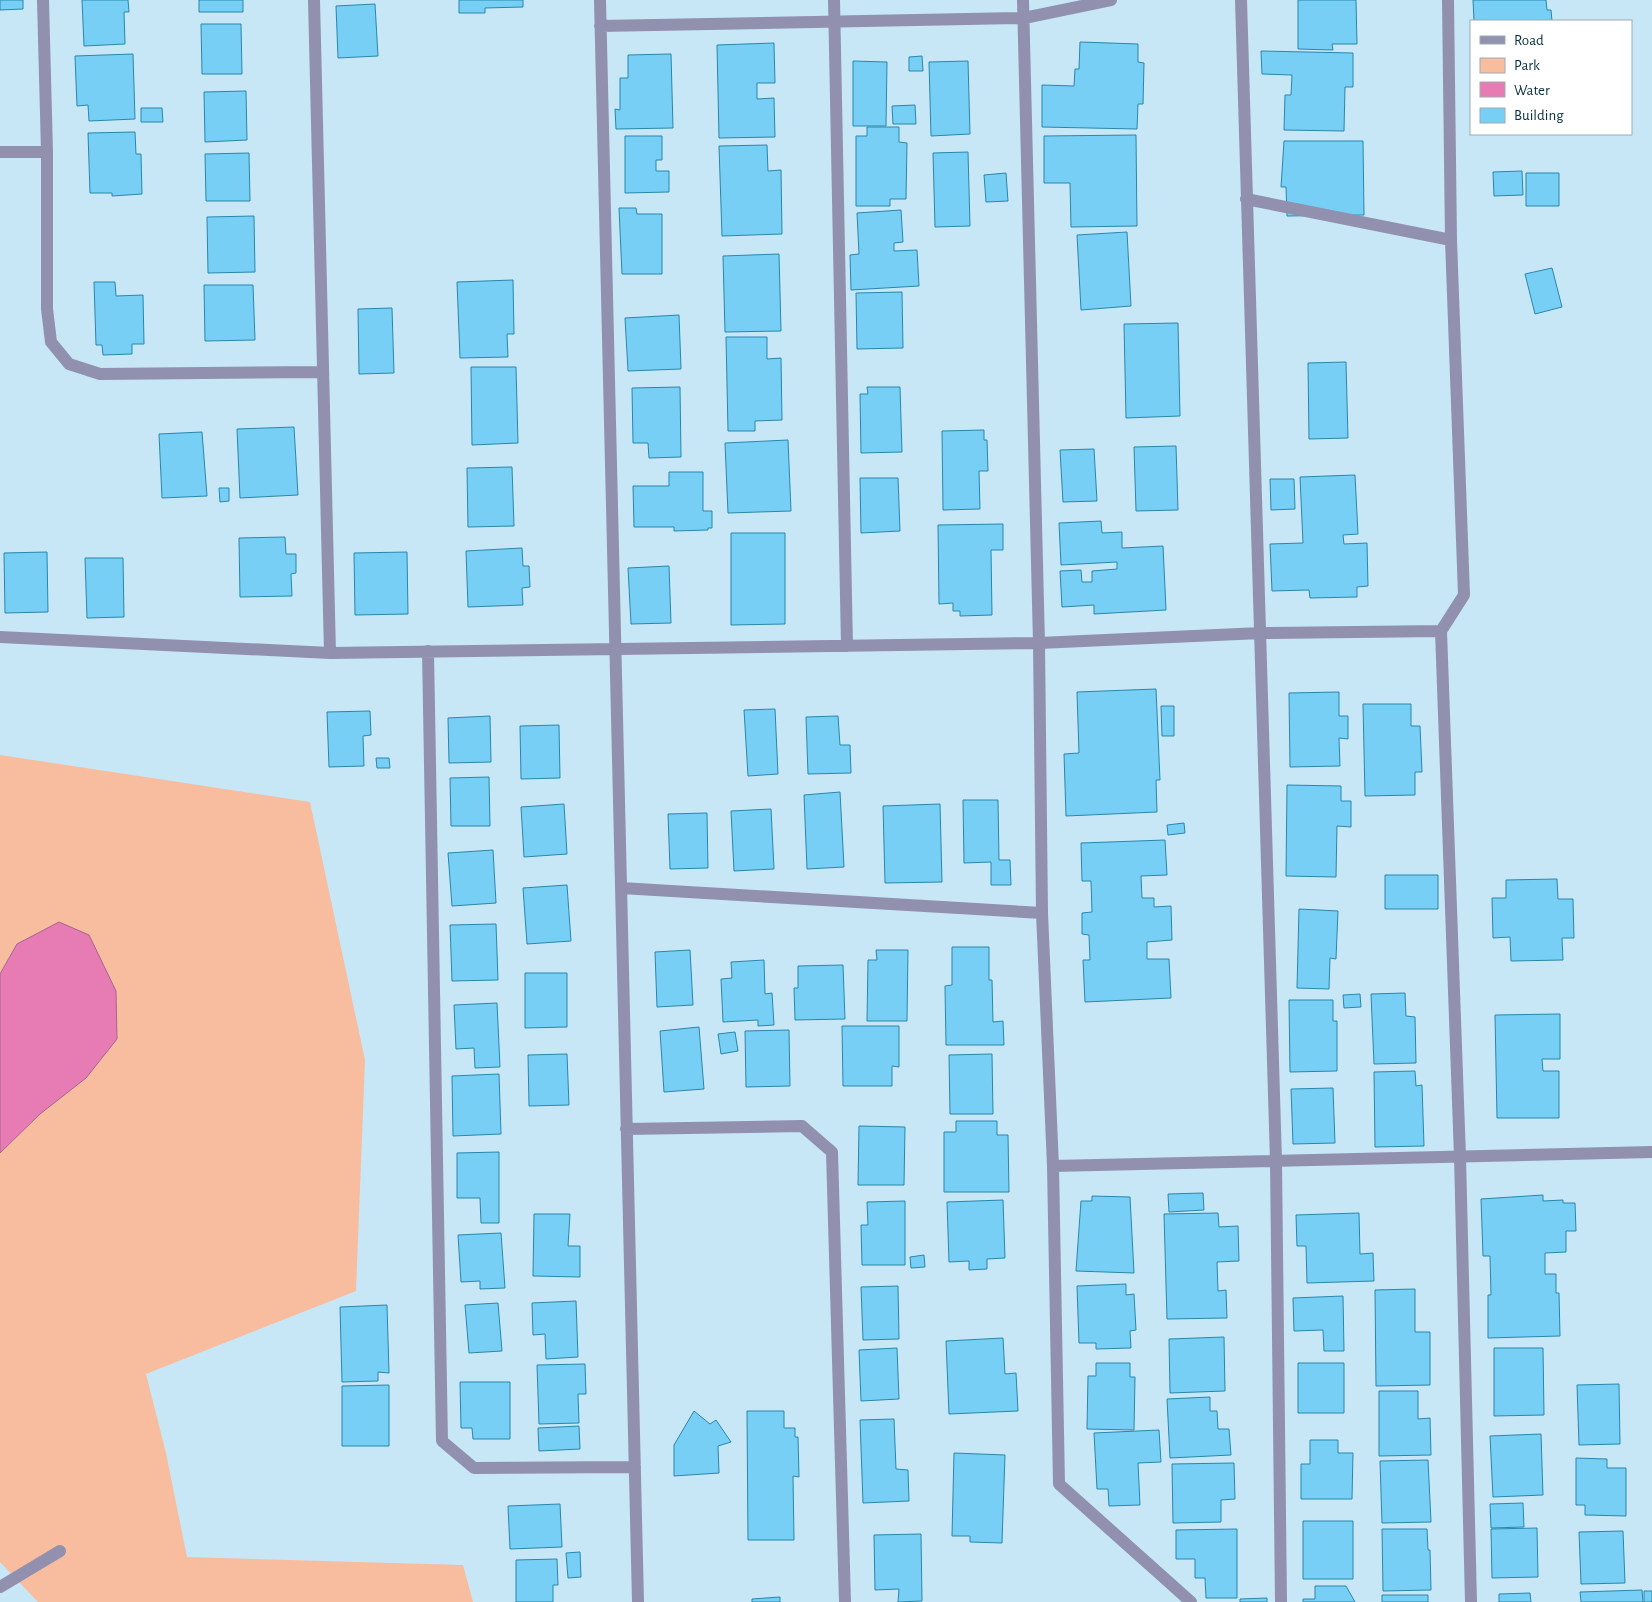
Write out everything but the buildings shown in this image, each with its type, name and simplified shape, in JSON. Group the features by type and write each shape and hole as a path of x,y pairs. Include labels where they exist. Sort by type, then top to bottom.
{"street":[{"path":"43,0 47,152 48,309 51,342 69,364 100,374 323,372"},
{"path":"314,0 330,653"},
{"path":"600,0 638,1602"},
{"path":"834,0 847,646"},
{"path":"1023,0 1038,644 1042,913 1053,1166 1059,1484 1191,1602"},
{"path":"600,26 1024,18 1111,0"},
{"path":"1241,0 1276,1161 1281,1602"},
{"path":"1448,0 1451,240 1464,595 1441,631 1460,1157 1471,1602"},
{"path":"0,152 47,152"},
{"path":"1246,199 1451,240"},
{"path":"0,637 330,653 1038,644 1261,633 1441,631"},
{"path":"428,651 442,1441 474,1468 635,1467"},
{"path":"621,888 1042,913"},
{"path":"626,1129 802,1126 832,1152 845,1602"},
{"path":"1053,1166 1652,1152"},
{"path":"0,1587 60,1551"}],"green space":[{"path":"0,755 310,802 365,1060 356,1291 146,1374 166,1453 187,1557 463,1565 473,1602 38,1602 0,1562 0,1153 40,1114 86,1078 17,944 0,974"}],"water":[{"path":"59,922 89,935 116,991 117,1039 86,1078 40,1114 0,1153 0,974 17,944"}]}
